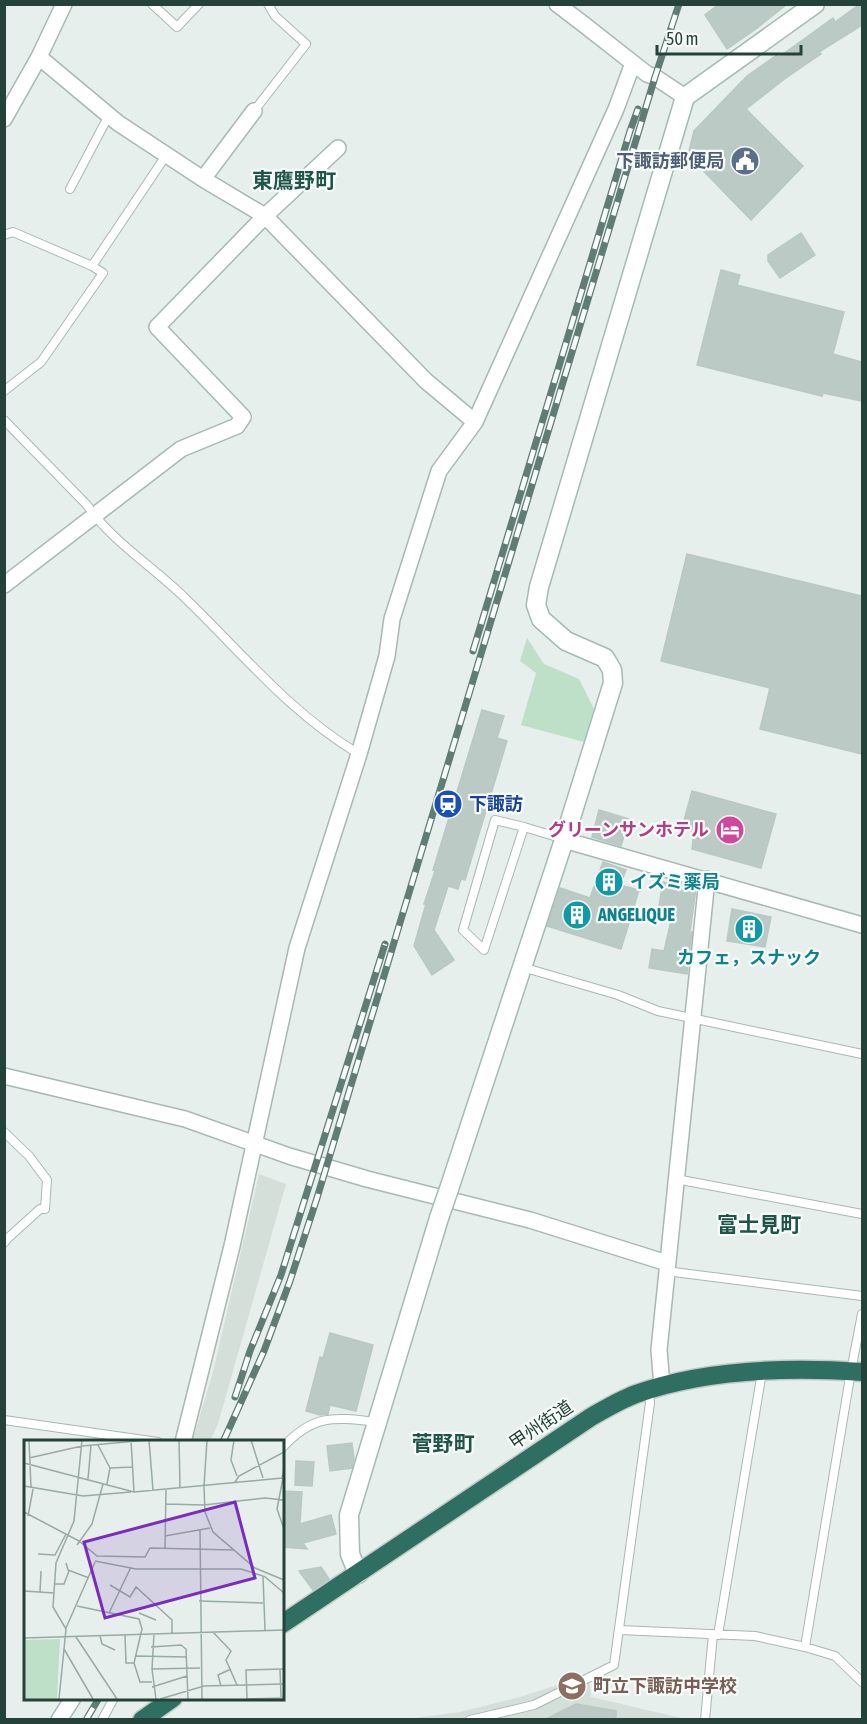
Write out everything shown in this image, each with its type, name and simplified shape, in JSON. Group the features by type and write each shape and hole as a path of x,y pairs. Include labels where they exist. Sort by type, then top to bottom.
{"highway":[{"name":"甲州街道","path":"284,1623 591,1417 635,1394 725,1374 762,1371 857,1372"},
{"path":"142,1719 170,1700"}],"street":[{"path":"4,119 39,57 64,4"},
{"path":"557,4 633,63 685,97"},
{"path":"358,1574 350,1554 349,1515 449,1189 564,840 613,682 612,670 604,658 566,641 541,619 536,605 539,587 685,97 815,4"},
{"path":"39,57 109,116 203,179 265,216 426,381 475,422"},
{"path":"184,1440 232,1246 297,948 359,754 387,656 392,619 439,471 475,422 616,109 633,63"},
{"path":"203,179 254,111"},
{"path":"4,585 181,449 237,426 243,417 157,327 265,216 338,148"},
{"path":"564,840 862,924"},
{"path":"656,1388 707,879"},
{"path":"5,1079 185,1119 289,1156 367,1179 530,1220 667,1267"},
{"path":"59,1719 72,1700"}],"lane":[{"path":"152,4 177,27 199,4"},
{"path":"254,111 306,44 275,16 268,4"},
{"path":"70,189 109,116"},
{"path":"92,266 167,154"},
{"path":"4,236 13,232 92,266 103,273 41,362 4,391"},
{"path":"4,420 94,515 144,564 185,597 293,706 359,754"},
{"path":"524,827 484,950 463,930 495,820 524,827 564,840"},
{"path":"522,967 693,1020 862,1054"},
{"path":"4,1132 29,1156 47,1180 45,1209 40,1209 4,1243"},
{"path":"676,1179 862,1214"},
{"path":"667,1267 862,1296"},
{"path":"805,1647 857,1372 862,1314"},
{"path":"705,1719 715,1634 762,1371"},
{"path":"470,1719 534,1705 614,1665 648,1414 656,1388"},
{"path":"284,1446 312,1423 342,1418 376,1422"},
{"path":"4,1420 144,1440"},
{"path":"620,1630 755,1636 834,1656 862,1683"},
{"path":"102,1719 113,1700"}],"shaded area":[{"path":"259,1174 286,1184 218,1424 211,1440 193,1440 213,1372"},
{"name":"町立下諏訪中学校","path":"589,1675 591,1697 690,1720 399,1720 460,1712 520,1697"}],"green space":[{"path":"527,638 544,664 579,679 594,709 584,742 521,725 536,673 520,661"}],"building":[{"path":"719,4 787,4 727,49 705,15"},
{"name":"下諏訪郵便局","path":"862,4 862,25 819,52 821,54 746,109 803,166 751,220 688,155 694,131 747,76 777,55 779,57 833,18 835,22"},
{"path":"801,233 815,255 780,278 768,261 768,255"},
{"path":"721,270 740,275 737,285 844,312 833,354 862,362 862,401 823,393 822,396 697,365"},
{"path":"687,554 862,596 862,754 760,729 770,688 661,661"},
{"path":"482,710 504,716 497,738 507,741 465,880 461,879 458,889 448,886 434,930 454,960 432,975 414,946 435,871 433,870"},
{"name":"グリーンサンホテル","path":"692,791 776,814 761,868 692,849 694,832 682,828"},
{"path":"599,810 629,819 621,846 592,837"},
{"path":"603,862 626,870 620,885 639,890 621,949 547,926 560,888 590,898"},
{"path":"663,882 696,888 687,974 649,968 652,949 664,951 671,921 657,918"},
{"name":"カフェ，スナック","path":"732,909 771,917 765,947 727,941"},
{"path":"330,1333 373,1345 356,1411 330,1405 328,1414 320,1415 306,1411 320,1357 323,1358"},
{"path":"352,1443 354,1458 352,1468 330,1471 327,1446"},
{"path":"296,1461 314,1462 312,1486 295,1485"},
{"path":"284,1491 302,1492 300,1524 331,1515 336,1534 303,1543 307,1549 284,1547"},
{"path":"321,1567 329,1579 313,1590 299,1571"},
{"path":"576,1704 616,1711 616,1719 546,1719"}],"railway":[{"path":"224,1440 264,1351 317,1198 679,4"},
{"path":"473,651 638,109"},
{"path":"235,1397 250,1351 281,1275 385,944"},
{"path":"86,1720 98,1700"}],"place":[{"name":"下諏訪郵便局","path":"745,161"},
{"name":"下諏訪","path":"448,804"},
{"name":"グリーンサンホテル","path":"730,830"},
{"name":"イズミ薬局","path":"609,882"},
{"name":"ANGELIQUE","path":"577,915"},
{"name":"カフェ，スナック","path":"749,929"},
{"name":"町立下諏訪中学校","path":"572,1686"}],"district":[{"name":"東鷹野町","path":"294,181"},
{"name":"富士見町","path":"759,1225"},
{"name":"菅野町","path":"443,1444"}]}
